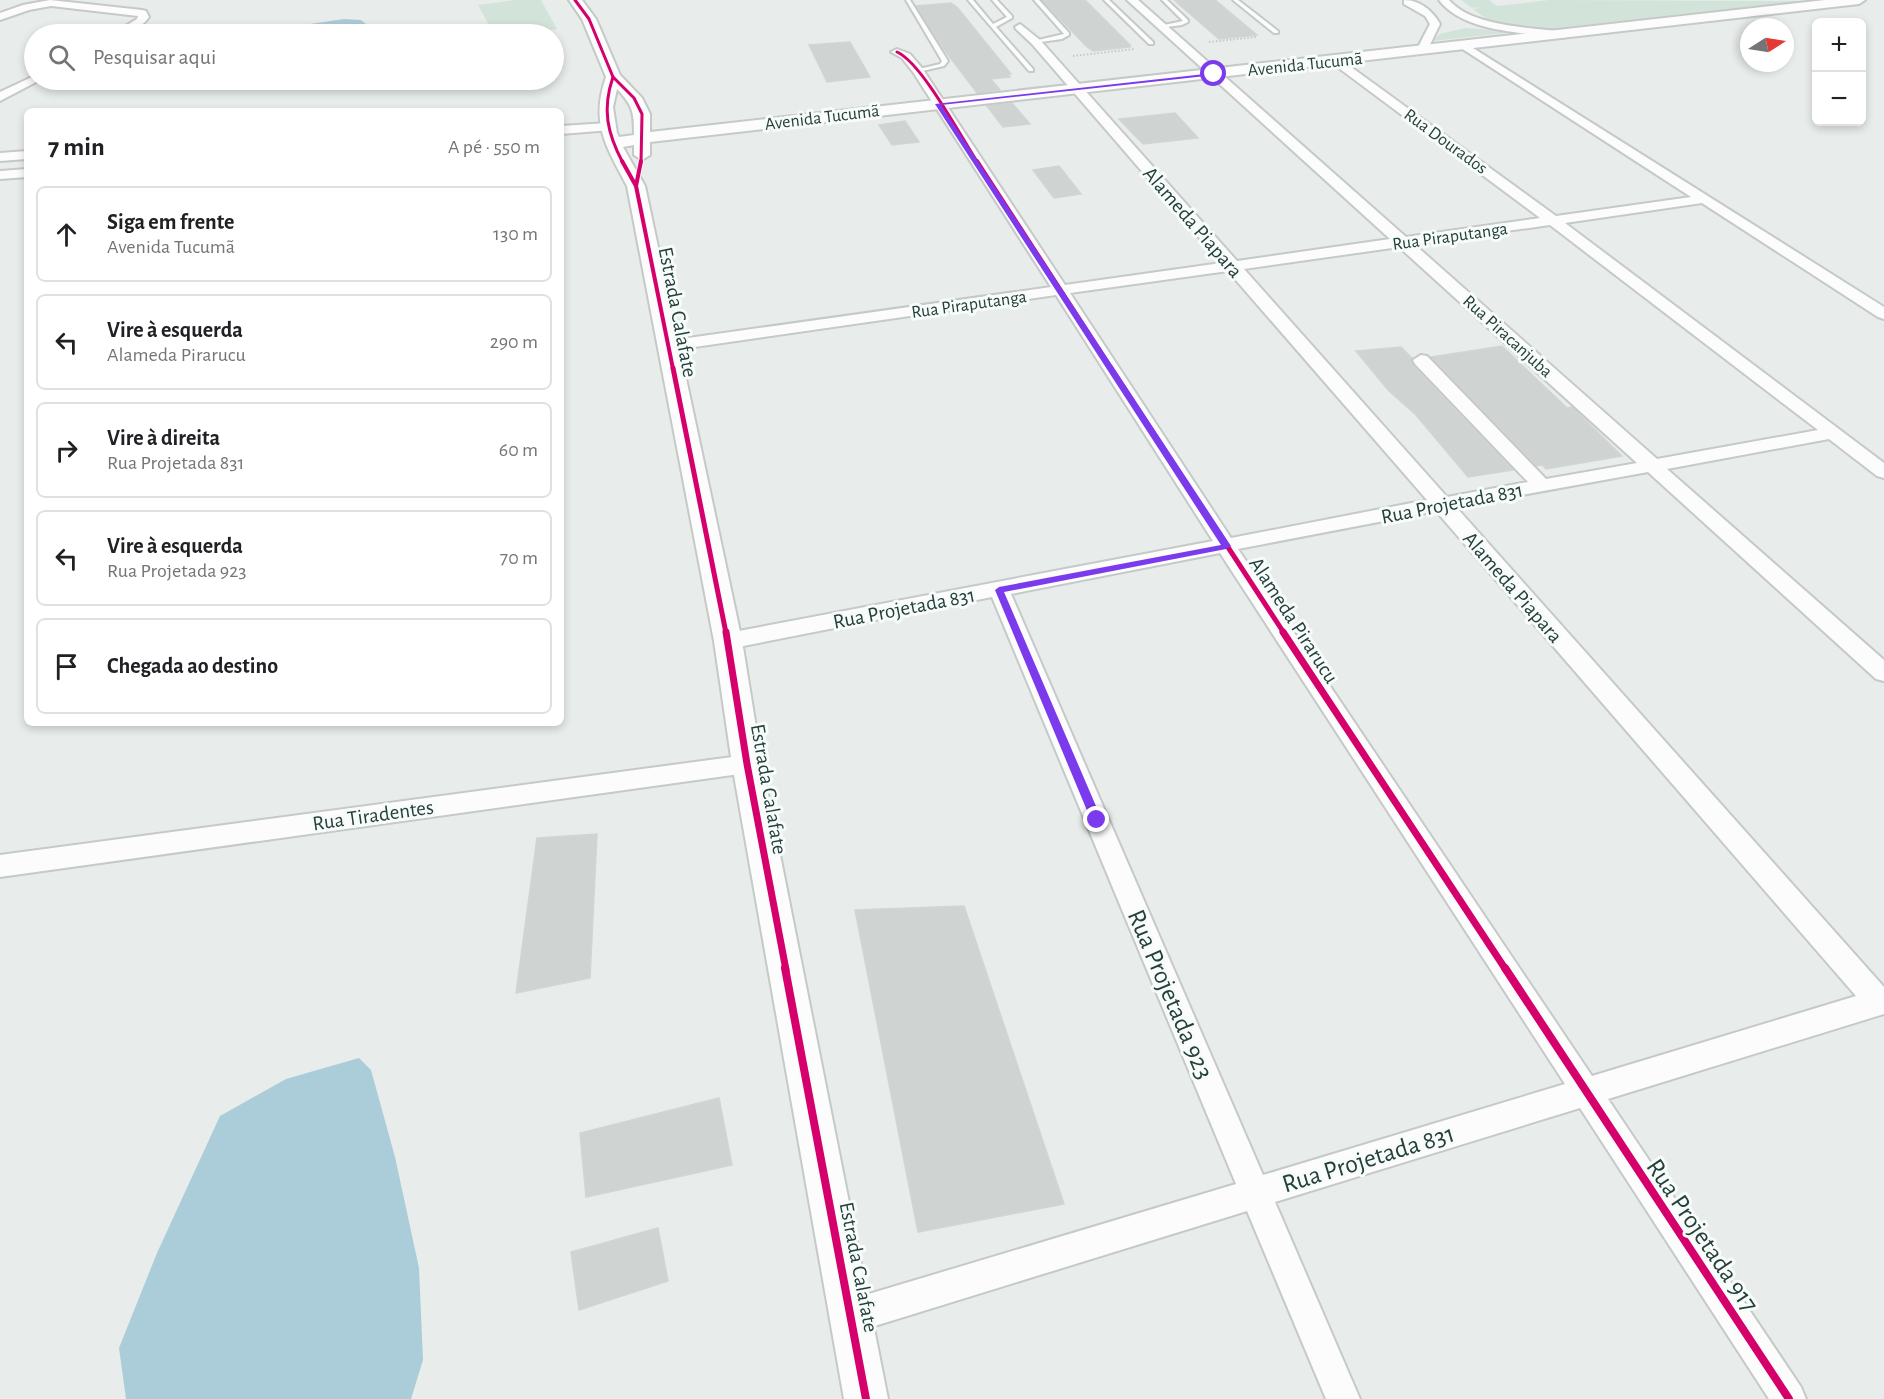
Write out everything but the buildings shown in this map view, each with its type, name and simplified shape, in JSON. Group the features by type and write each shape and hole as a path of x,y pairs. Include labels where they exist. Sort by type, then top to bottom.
{"street":[{"name":"Estrada Calafate","path":"575,0 589,19 614,77 627,90 642,114 641,166 636,186"},
{"name":"Rua Piracanjuba","path":"1132,0 1405,243 1650,466 1884,673"},
{"path":"1403,1 1433,3 1444,0 1453,11 1472,21"},
{"name":"Avenida Tucumã","path":"643,138 1859,0"},
{"path":"1403,1 1444,23 1472,21 1563,35"},
{"path":"0,17 27,7 51,3 132,10 142,13 144,17 135,24"},
{"path":"1422,51 1444,23"},
{"name":"Alameda Piapara","path":"1020,27 1036,42 1440,504 1882,1002"},
{"path":"1465,46 1884,314"},
{"path":"897,52 906,56 918,70 937,104"},
{"name":"Rua Dourados","path":"1336,61 1556,222"},
{"path":"608,122 614,77"},
{"path":"0,97 24,84"},
{"path":"608,122 617,103 637,106"},
{"name":"Alameda Pirarucu","path":"937,104 1584,1092"},
{"path":"564,117 608,122 626,142 643,138"},
{"name":"Estrada Calafate","path":"608,122 636,186 728,641 747,764 866,1399"},
{"path":"564,129 608,122"},
{"path":"0,157 24,154"},
{"path":"0,175 24,173"},
{"name":"Rua Piraputanga","path":"667,346 1556,222 1704,199"},
{"path":"1556,222 1884,472"},
{"path":"1421,360 1542,486"},
{"name":"Rua Projetada 831","path":"728,641 1440,504 1833,433"},
{"name":"Rua Projetada 923","path":"999,590 1343,1399"},
{"name":"Rua Tiradentes","path":"0,866 747,764"},
{"name":"Rua Projetada 831","path":"852,1316 1882,1002"},
{"name":"Rua Projetada 917","path":"1584,1092 1789,1399"}],"lane":[{"path":"908,0 945,61 942,65 918,70"},
{"path":"970,0 1031,70"},
{"path":"993,26 1010,17 994,0"},
{"path":"1036,0 1067,34 1036,42"},
{"path":"1106,0 1151,43"},
{"path":"1161,27 1182,24 1186,21 1164,0"},
{"path":"1235,0 1276,32"}],"path":[{"path":"1181,45 1267,36 1276,32"},
{"path":"1049,58 1143,48 1153,45 1151,43"}],"green space":[{"path":"515,0 541,0 554,24 488,24 478,5"},
{"path":"1461,0 1489,0 1497,6 1549,0 1813,1 1550,30 1489,21 1473,9 1482,7 1472,8"},
{"path":"1465,28 1516,32 1432,41 1440,34"}],"water":[{"path":"344,19 361,20 366,24 310,24"},
{"path":"359,1058 371,1070 395,1157 419,1268 423,1360 411,1399 126,1399 119,1348 157,1253 220,1116 286,1079"}],"cycle path":[{"path":"575,0 589,19 613,77 634,98 642,114 641,166 636,186"},
{"path":"897,52 906,56 918,70 1226,546 1789,1399"},
{"path":"613,77 608,93 606,121 614,146 636,186 728,641 747,764 866,1399"}],"route":[{"path":"1097,820 999,590 1226,546 937,104 1214,74"}]}
